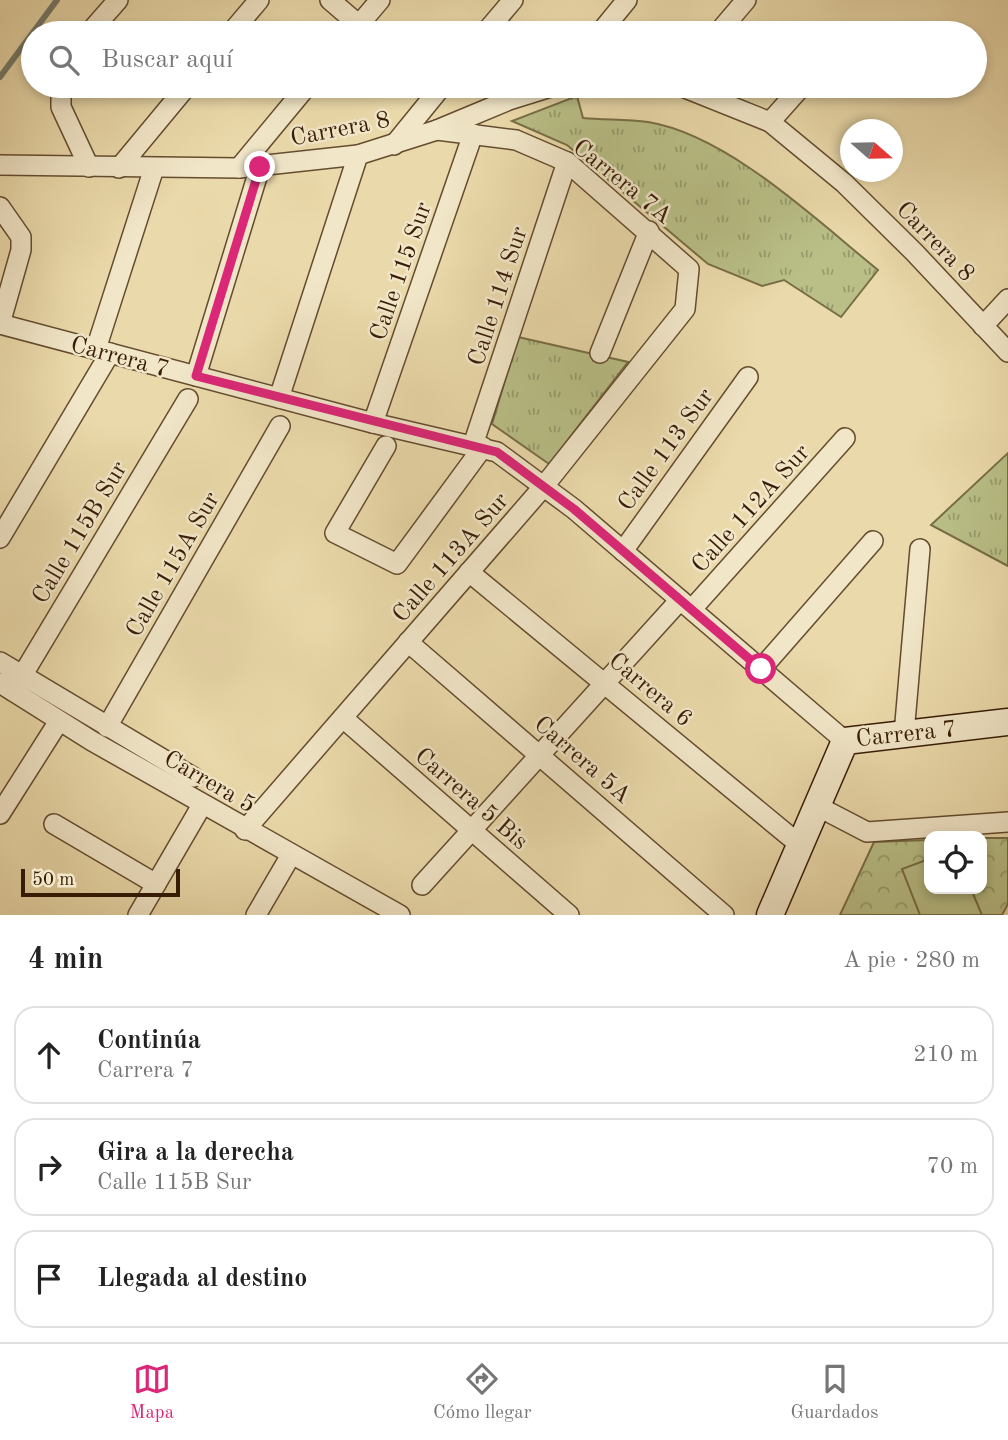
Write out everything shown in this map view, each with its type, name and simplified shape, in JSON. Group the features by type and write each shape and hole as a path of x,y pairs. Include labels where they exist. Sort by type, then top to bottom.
{"street":[{"path":"100,21 118,0"},
{"path":"241,21 259,0"},
{"path":"330,0 349,21"},
{"path":"363,21 380,0"},
{"path":"495,21 513,0"},
{"path":"610,21 627,0"},
{"path":"728,21 746,0"},
{"path":"61,98 61,107 89,167"},
{"path":"119,167 177,98"},
{"path":"239,168 297,98"},
{"path":"394,145 432,98"},
{"name":"Carrera 8","path":"0,164 239,168 358,155 438,130 515,98"},
{"name":"Carrera 8","path":"711,98 770,121 844,183 1008,352"},
{"path":"770,121 791,98"},
{"name":"Carrera 7A","path":"438,130 516,140 566,162 649,231 689,269"},
{"name":"Calle 115 Sur","path":"373,423 473,134"},
{"path":"279,398 358,155"},
{"name":"Calle 114 Sur","path":"386,446 335,533 397,564 478,446 566,162"},
{"path":"196,376 260,167"},
{"path":"0,538 103,351 154,168"},
{"path":"0,207 21,237 22,250 0,324"},
{"path":"600,353 649,231"},
{"name":"Calle 113A Sur","path":"245,830 544,486 685,309 689,269"},
{"path":"983,326 1008,299"},
{"name":"Carrera 7","path":"0,324 373,423 478,446 512,461 623,551 845,741 1008,722"},
{"name":"Calle 113 Sur","path":"623,551 748,377"},
{"name":"Calle 115B Sur","path":"11,683 188,399"},
{"name":"Calle 115A Sur","path":"107,727 280,426"},
{"name":"Calle 112A Sur","path":"422,885 605,683 686,605 845,438"},
{"path":"761,669 873,541"},
{"path":"904,734 920,549"},
{"name":"Carrera 6","path":"469,572 800,845"},
{"name":"Carrera 5A","path":"408,642 724,915"},
{"name":"Carrera 5","path":"0,662 11,683 59,720 291,855 372,908 400,915"},
{"name":"Carrera 5","path":"11,683 107,727 193,777"},
{"name":"Carrera 5 Bis","path":"342,718 569,915"},
{"path":"0,814 59,720"},
{"path":"770,915 845,741"},
{"path":"138,915 201,805"},
{"path":"817,806 867,832 1008,822"},
{"path":"54,824 156,884"},
{"path":"256,915 291,855"}],"green space":[{"path":"578,98 583,118 648,122 678,130 740,161 770,182 878,270 841,317 784,280 762,286 708,264 567,145 512,121"},
{"path":"518,337 628,362 549,464 492,424"},
{"path":"1008,453 1008,566 931,525"},
{"path":"987,838 1008,838 1008,904 1002,915 840,915 874,842 924,840 924,894 987,894"},
{"path":"924,861 924,894 973,894 982,915 920,915 902,869"}],"waterway":[{"path":"41,21 57,0"},
{"path":"0,77 21,49"}],"route":[{"path":"260,167 196,376 373,423 497,452 574,509 761,669"}]}
